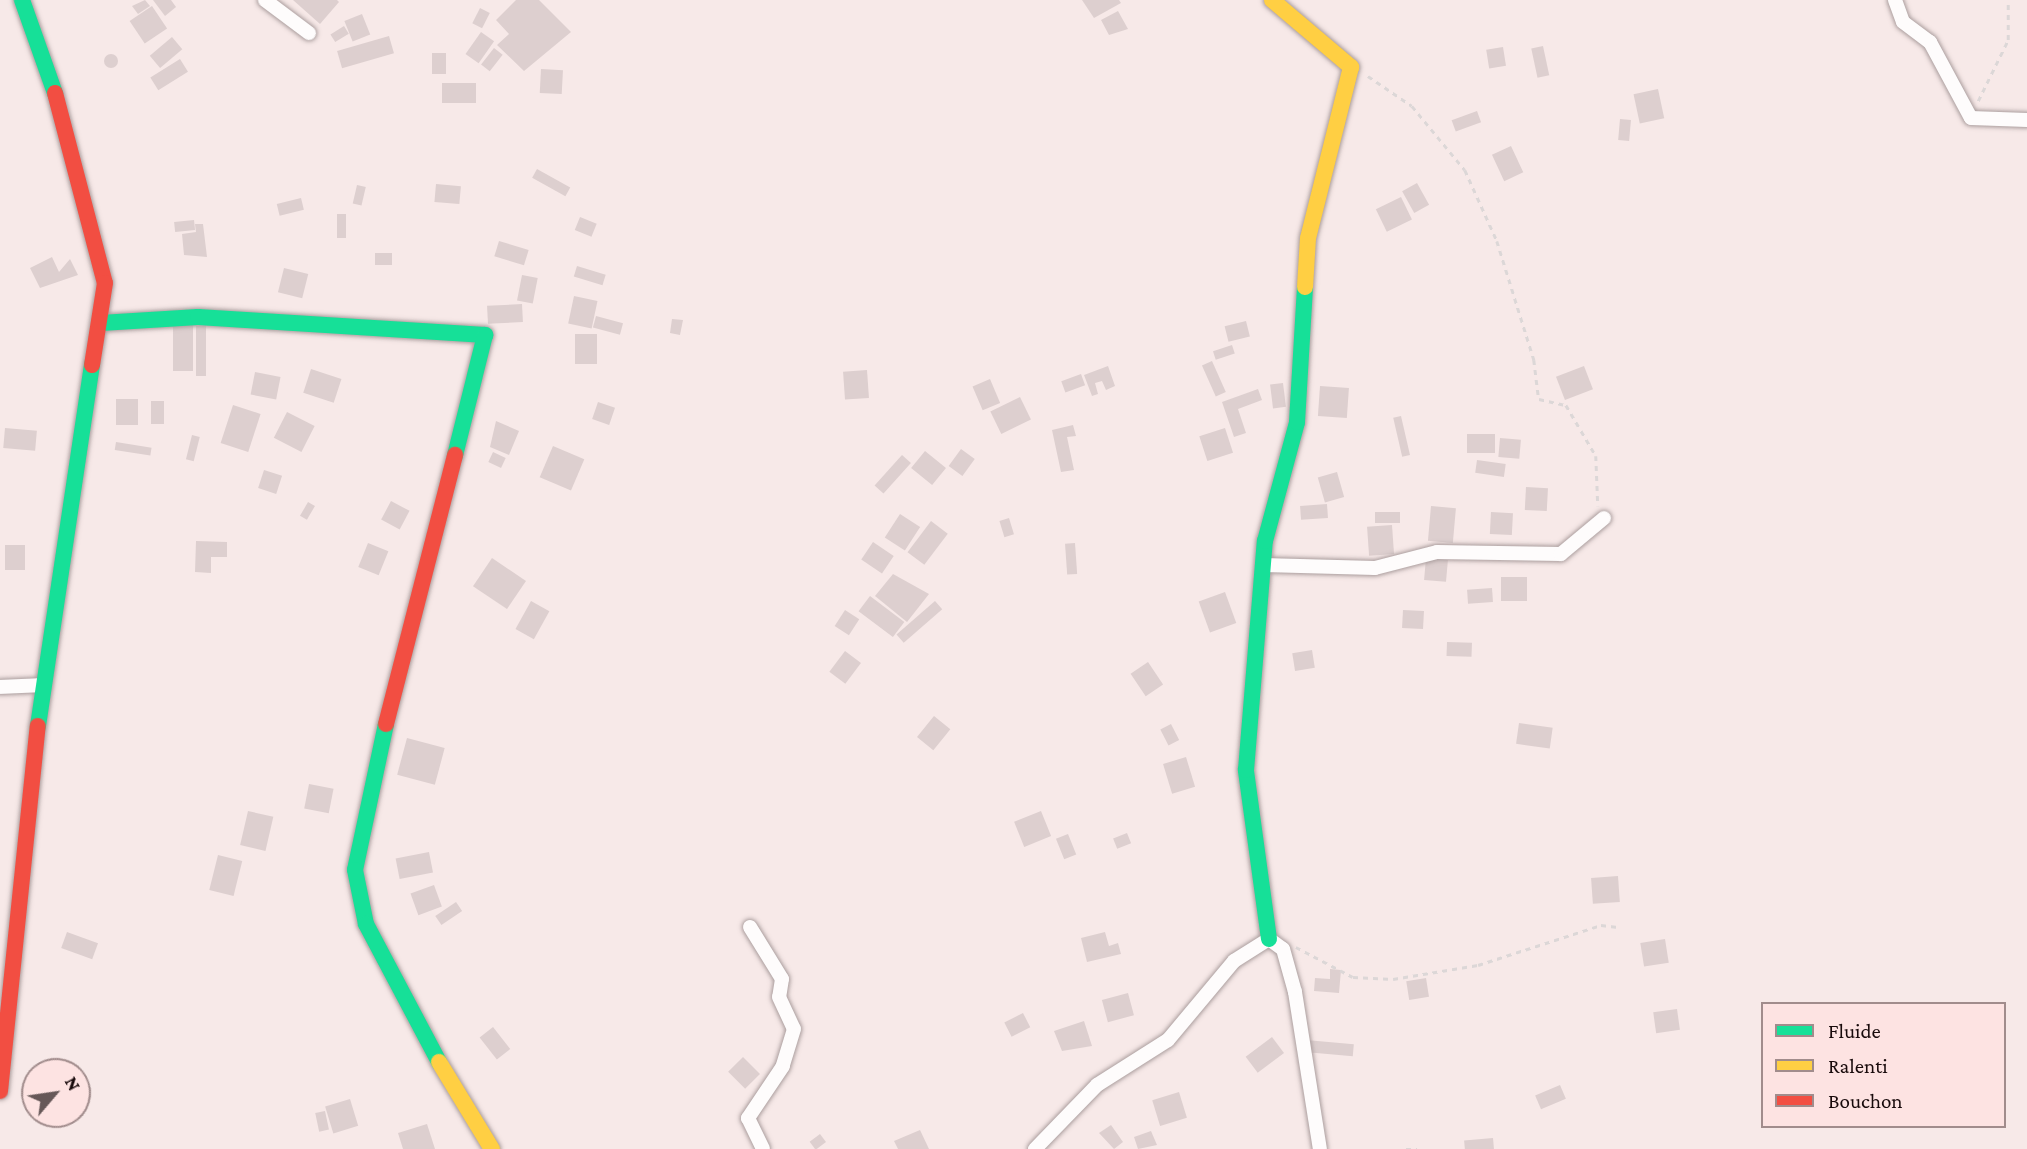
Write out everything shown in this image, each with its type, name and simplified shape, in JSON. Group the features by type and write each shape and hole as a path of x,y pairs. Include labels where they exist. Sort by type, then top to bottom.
{"street":[{"path":"0,1091 5,948 105,283 88,211 22,0"},
{"path":"265,0 309,33"},
{"path":"1272,0 1351,67 1308,238 1297,422 1275,490 1263,565 1246,770 1269,939 1283,949 1320,1149"},
{"path":"1895,0 1903,22 1930,42 1971,118 2027,121"},
{"path":"101,323 198,317 485,335 373,775 355,870 366,924 416,1024 492,1149"},
{"path":"1263,565 1375,568 1437,552 1561,554 1604,518"},
{"path":"0,687 43,685"},
{"path":"750,927 782,979 779,998 794,1029 783,1066 748,1118 763,1149"},
{"path":"1035,1149 1097,1085 1168,1040 1234,961 1269,939"}],"path":[{"path":"1971,118 2008,40 2008,0"},
{"path":"1351,67 1412,106 1465,170 1497,241 1534,360 1539,399 1566,405 1579,418 1596,456 1594,485 1604,518"},
{"path":"1283,949 1303,946 1353,977 1393,979 1478,965 1601,925 1618,928"},
{"path":"1406,1149 1417,1149"}],"building":[{"path":"145,0 150,6 138,14 132,6"},
{"path":"153,0 171,0 176,7 165,16"},
{"path":"293,0 337,0 339,2 320,24"},
{"path":"516,0 539,0 571,32 524,71 497,45 509,34 496,20"},
{"path":"1082,0 1119,0 1121,3 1094,18"},
{"path":"152,6 167,28 145,43 130,21"},
{"path":"480,8 490,13 482,28 472,23"},
{"path":"1118,11 1128,29 1109,35 1101,20"},
{"path":"362,14 370,34 353,42 344,21"},
{"path":"344,26 349,34 335,42 330,34"},
{"path":"481,32 494,41 479,63 466,54"},
{"path":"389,36 394,53 342,68 337,51"},
{"path":"172,37 182,49 160,68 150,56"},
{"path":"1543,46 1549,75 1537,78 1531,48"},
{"path":"1503,47 1506,66 1489,68 1486,50"},
{"path":"494,48 503,55 490,71 481,65"},
{"path":"432,53 446,53 446,74 432,74"},
{"path":"111,54 116,56 116,66 111,68 106,66 104,61 106,56"},
{"path":"180,59 188,72 158,90 150,78"},
{"path":"541,69 563,70 562,94 540,93"},
{"path":"442,83 476,83 476,103 442,103"},
{"path":"1658,89 1664,118 1640,124 1634,94"},
{"path":"1477,111 1481,122 1456,132 1452,120"},
{"path":"1620,119 1631,120 1629,141 1618,140"},
{"path":"1511,146 1523,172 1504,181 1492,155"},
{"path":"537,169 570,187 565,196 532,178"},
{"path":"1417,183 1429,205 1414,213 1402,191"},
{"path":"436,184 461,186 459,204 434,202"},
{"path":"357,185 366,187 361,206 353,204"},
{"path":"1401,197 1412,219 1387,232 1376,209"},
{"path":"301,198 304,210 280,216 277,204"},
{"path":"337,214 346,214 346,238 337,238"},
{"path":"580,217 597,224 591,237 575,230"},
{"path":"194,220 195,230 175,232 174,222"},
{"path":"195,224 203,224 207,257 184,255 182,234 196,232"},
{"path":"499,241 529,250 524,265 494,256"},
{"path":"375,253 392,253 392,265 375,265"},
{"path":"52,257 59,272 70,259 78,275 40,288 30,268"},
{"path":"577,266 606,275 602,285 574,277"},
{"path":"284,268 308,274 302,298 278,292"},
{"path":"522,275 538,278 533,304 517,301"},
{"path":"574,296 597,301 592,328 568,323"},
{"path":"522,304 523,322 488,324 487,306"},
{"path":"596,316 623,323 620,335 593,328"},
{"path":"672,319 683,320 680,335 670,333"},
{"path":"1246,321 1250,337 1229,342 1225,326"},
{"path":"173,322 193,322 193,371 173,371"},
{"path":"196,326 206,326 206,376 196,376"},
{"path":"575,334 597,334 597,364 575,364"},
{"path":"1232,345 1235,354 1216,360 1213,351"},
{"path":"1212,361 1226,392 1216,397 1202,365"},
{"path":"1108,366 1115,386 1106,390 1102,381 1095,383 1098,394 1092,396 1084,375"},
{"path":"1584,366 1593,389 1565,400 1556,377"},
{"path":"311,369 341,379 334,403 303,393"},
{"path":"867,370 869,398 845,400 843,372"},
{"path":"255,372 281,377 276,400 251,395"},
{"path":"1081,374 1085,385 1065,392 1061,381"},
{"path":"990,379 1000,403 983,410 973,386"},
{"path":"1283,383 1286,407 1273,408 1270,385"},
{"path":"1320,386 1349,388 1347,418 1318,416"},
{"path":"1258,389 1262,400 1238,409 1246,433 1234,437 1222,402"},
{"path":"1020,397 1031,419 1001,434 990,411"},
{"path":"116,399 138,399 138,425 116,425"},
{"path":"151,401 164,401 164,424 151,424"},
{"path":"598,402 615,408 609,425 592,419"},
{"path":"233,405 261,414 248,452 221,443"},
{"path":"287,412 315,426 301,452 274,438"},
{"path":"1401,416 1410,455 1402,457 1393,418"},
{"path":"496,421 519,431 509,455 490,447"},
{"path":"1073,425 1076,436 1067,437 1074,470 1061,472 1052,430"},
{"path":"5,428 37,431 35,451 3,448"},
{"path":"1225,428 1233,453 1207,461 1199,436"},
{"path":"1467,434 1495,434 1495,453 1467,453"},
{"path":"192,435 200,437 194,461 186,459"},
{"path":"1500,438 1521,440 1519,459 1498,457"},
{"path":"116,442 152,448 150,456 115,450"},
{"path":"553,446 584,459 571,491 540,477"},
{"path":"961,449 975,459 962,476 949,466"},
{"path":"925,451 946,468 932,485 911,468"},
{"path":"493,452 506,458 501,468 488,462"},
{"path":"902,455 911,463 883,493 875,485"},
{"path":"1477,460 1506,464 1504,477 1475,473"},
{"path":"264,470 282,476 276,494 258,488"},
{"path":"1337,472 1344,497 1325,503 1318,478"},
{"path":"1526,487 1548,488 1547,511 1525,510"},
{"path":"391,501 410,511 400,529 381,520"},
{"path":"308,502 315,506 307,520 300,516"},
{"path":"1327,504 1328,518 1301,520 1300,506"},
{"path":"1431,506 1456,508 1453,543 1428,541"},
{"path":"1375,512 1400,512 1400,523 1375,523"},
{"path":"1491,512 1513,513 1512,535 1490,534"},
{"path":"900,514 920,527 905,551 885,537"},
{"path":"1009,518 1014,534 1004,537 999,521"},
{"path":"931,521 948,534 924,565 908,552"},
{"path":"1392,525 1394,554 1369,556 1367,527"},
{"path":"196,541 227,542 227,557 211,557 211,573 195,572"},
{"path":"873,542 894,556 882,573 861,559"},
{"path":"368,543 388,551 379,575 358,567"},
{"path":"1075,543 1077,574 1067,575 1065,544"},
{"path":"5,545 25,545 25,570 5,570"},
{"path":"492,558 526,581 507,609 473,586"},
{"path":"1426,558 1448,560 1446,582 1424,580"},
{"path":"893,574 929,594 907,622 875,596"},
{"path":"1501,577 1527,577 1527,601 1501,601"},
{"path":"1492,588 1493,602 1468,604 1467,590"},
{"path":"1225,592 1236,623 1210,633 1199,602"},
{"path":"870,596 904,622 893,637 859,611"},
{"path":"531,601 549,611 534,639 515,629"},
{"path":"935,601 942,609 904,643 897,634"},
{"path":"845,610 859,619 849,635 835,626"},
{"path":"1403,610 1424,611 1423,629 1402,628"},
{"path":"1447,642 1472,643 1471,657 1447,656"},
{"path":"1312,650 1315,668 1295,671 1292,653"},
{"path":"845,651 861,663 845,684 829,672"},
{"path":"1148,662 1163,684 1146,696 1131,674"},
{"path":"934,716 950,729 933,750 917,737"},
{"path":"1519,723 1553,728 1550,749 1516,744"},
{"path":"1171,724 1179,740 1168,745 1160,729"},
{"path":"407,738 445,748 435,785 397,775"},
{"path":"1186,757 1195,787 1172,794 1163,764"},
{"path":"309,784 334,789 329,813 304,809"},
{"path":"248,811 273,817 265,851 240,845"},
{"path":"1041,811 1051,836 1024,847 1014,822"},
{"path":"1127,833 1131,843 1117,849 1113,839"},
{"path":"1068,834 1076,854 1064,859 1056,839"},
{"path":"429,852 433,873 400,879 396,858"},
{"path":"218,855 242,861 234,896 209,890"},
{"path":"1618,876 1620,902 1593,904 1591,878"},
{"path":"434,885 442,907 418,915 411,894"},
{"path":"456,902 462,911 441,925 435,916"},
{"path":"67,932 98,943 92,959 61,948"},
{"path":"1105,932 1109,946 1118,943 1121,954 1087,962 1081,938"},
{"path":"1665,939 1669,963 1644,967 1640,943"},
{"path":"1330,969 1341,970 1339,993 1314,991 1315,978 1330,979"},
{"path":"1426,978 1429,997 1409,1000 1406,981"},
{"path":"1128,993 1134,1015 1108,1022 1102,1000"},
{"path":"1677,1009 1680,1030 1656,1033 1653,1012"},
{"path":"1023,1013 1030,1027 1012,1037 1004,1023"},
{"path":"1084,1021 1092,1046 1062,1051 1054,1031"},
{"path":"493,1027 510,1049 497,1060 480,1037"},
{"path":"1272,1037 1284,1053 1258,1073 1246,1057"},
{"path":"1306,1040 1354,1044 1353,1056 1305,1052"},
{"path":"743,1057 760,1074 745,1089 728,1072"},
{"path":"1560,1085 1566,1099 1541,1109 1535,1096"},
{"path":"1179,1092 1187,1118 1160,1126 1152,1100"},
{"path":"350,1099 358,1126 333,1133 325,1107"},
{"path":"325,1111 329,1130 319,1132 315,1113"},
{"path":"427,1124 435,1149 403,1149 398,1133"},
{"path":"1111,1125 1123,1142 1114,1149 1099,1133"},
{"path":"920,1130 929,1149 898,1149 894,1141"},
{"path":"1151,1131 1157,1145 1138,1149 1134,1137"},
{"path":"820,1134 826,1142 815,1149 810,1142"},
{"path":"1493,1138 1494,1149 1465,1149 1464,1141"}],"traffic: fast":[{"path":"22,0 55,93"},
{"path":"1269,939 1246,770 1265,541 1297,422 1305,287"},
{"path":"101,323 198,317 485,335 455,455"},
{"path":"38,726 92,365"},
{"path":"386,724 355,870 366,924 439,1062"}],"traffic: slow":[{"path":"1272,0 1351,67 1308,238 1305,287"},
{"path":"439,1062 492,1149"}],"traffic: jam":[{"path":"55,93 105,283 92,365"},
{"path":"386,724 455,455"},
{"path":"0,1091 38,726"}]}
